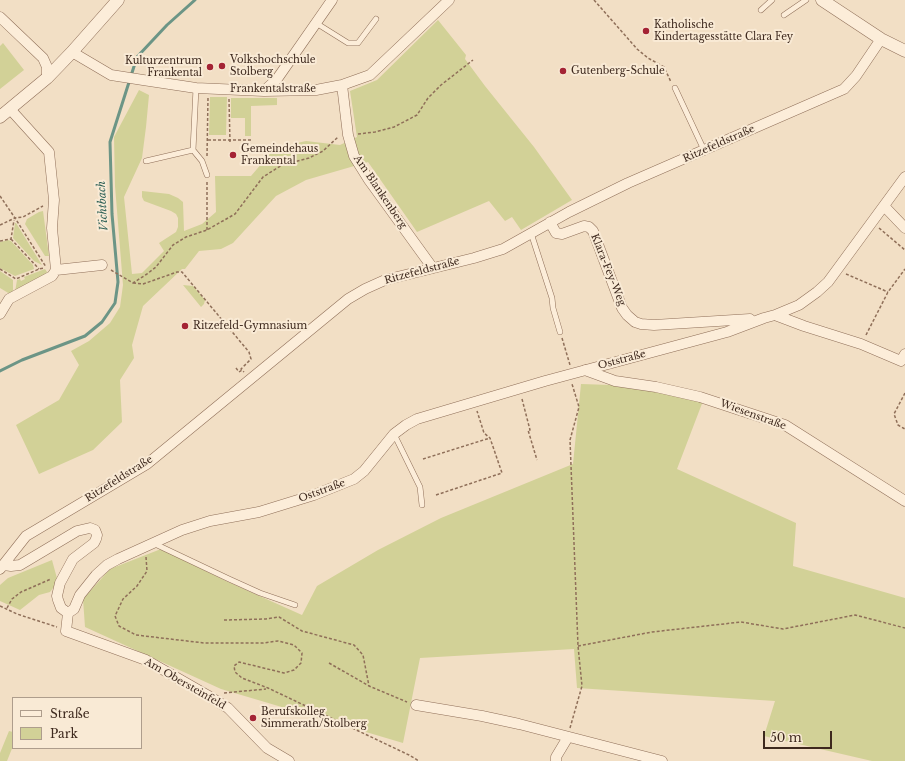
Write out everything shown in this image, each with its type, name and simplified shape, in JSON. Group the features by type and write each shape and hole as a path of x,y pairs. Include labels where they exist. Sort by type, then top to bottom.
{"street":[{"path":"0,117 47,78 118,0"},
{"name":"Frankentalstraße","path":"72,52 111,75 143,80 196,88 264,91 316,90 342,85 370,75 449,0"},
{"path":"822,0 881,39 904,49"},
{"path":"264,91 277,79 316,23 328,2"},
{"path":"0,17 43,58 47,67 47,78"},
{"name":"Ritzefeldstraße","path":"2,567 26,536 147,464 348,299 385,280 432,267 474,258 503,249 550,222 628,184 844,89 856,76 881,39"},
{"name":"Am Blankenberg","path":"342,85 348,135 354,156 365,174 432,267"},
{"path":"0,314 9,299 52,276 56,270 52,228 54,200 49,152 10,109"},
{"name":"Oststraße","path":"68,613 74,609 80,595 107,565 182,530 210,521 259,512 354,479 364,471 394,434 417,419 585,370 727,332 764,318 775,316 807,301 828,282 905,177"},
{"path":"884,206 905,228"},
{"name":"Klara-Fey-Weg","path":"550,222 556,233 562,234 584,226 589,227 593,231 622,308 635,322 654,325 764,318"},
{"path":"56,270 102,265"},
{"path":"0,293 9,299"},
{"name":"Oststraße","path":"775,316 903,357"},
{"name":"Wiesenstraße","path":"585,370 615,380 700,397 785,425 905,501"},
{"path":"2,567 20,565 77,531 90,528 94,530 97,535 94,543 72,559 62,576 57,596 61,608 68,613 66,631"},
{"name":"Am Obersteinfeld","path":"66,631 146,660 207,695 228,708 267,748 289,761"},
{"path":"416,705 520,724 662,761"},
{"path":"556,761 556,757 568,737"}],"lane":[{"path":"761,10 772,0"},
{"path":"784,15 806,0"},
{"path":"316,23 348,43 358,43 376,19"},
{"path":"196,88 192,150 202,161 207,175"},
{"path":"675,88 704,150"},
{"path":"146,161 192,150"},
{"path":"531,233 552,298 553,308 560,332"},
{"path":"394,434 420,487 422,505"},
{"path":"149,545 260,593 295,605"}],"path":[{"path":"594,0 637,49 648,58 664,67 675,88"},
{"path":"133,283 156,267 173,245 186,237 207,230 235,214 263,177 282,165 309,158 323,151 338,137 376,132 417,116 428,98 436,89 473,60"},
{"path":"207,230 208,88"},
{"path":"229,89 230,141"},
{"path":"208,140 251,140"},
{"path":"0,196 47,268 39,269 16,279 0,269"},
{"path":"0,225 15,218 23,217 54,200"},
{"path":"11,239 15,218"},
{"path":"872,222 905,250"},
{"path":"0,241 11,239"},
{"path":"11,239 39,269"},
{"path":"861,344 888,292 905,269"},
{"path":"837,270 888,292"},
{"path":"112,271 133,283 143,284 177,272 182,272 249,352 251,359 242,369 244,371 239,372 236,368"},
{"path":"560,332 579,407 570,440 578,646 582,686 568,737"},
{"path":"519,389 530,430 528,430 537,460"},
{"path":"905,394 894,414 898,425 905,429"},
{"path":"436,495 502,473 490,438 484,433 474,403"},
{"path":"423,460 490,438"},
{"path":"149,545 147,572 137,586 123,599 115,616 119,626 136,635 204,643 262,644 278,641 294,645 302,653 302,664 294,670 284,673 239,662 234,666 235,672 242,678 268,688 419,761"},
{"path":"6,608 12,599 21,592 55,577 62,576"},
{"path":"0,606 17,614 66,631"},
{"path":"578,646 652,632 741,622 783,629 855,614 905,628"},
{"path":"224,620 266,620 279,617 302,630 354,645 363,655 369,686"},
{"path":"329,663 369,686 416,705"},
{"path":"207,695 268,688"}],"green space":[{"path":"438,20 466,55 465,59 485,86 534,147 572,200 521,230 512,217 505,221 489,201 417,232 368,162 306,180 276,196 233,243 221,249 199,251 185,269 182,269 143,306 132,345 134,358 120,380 122,422 93,450 39,474 16,425 59,400 79,365 71,351 89,341 110,323 120,307 123,285 115,186 114,137 139,90 149,95 142,158 124,197 132,274 142,273 164,251 159,243 176,232 178,227 178,218 176,214 144,201 142,191 169,194 183,202 184,231 202,224 216,212 215,176 251,176 275,148 306,141 340,145 357,137 350,91 377,80"},
{"path":"3,43 24,70 0,89 0,46"},
{"path":"210,97 227,97 226,135 209,135"},
{"path":"231,98 277,98 277,105 251,106 251,136 245,136 245,118 231,118"},
{"path":"43,211 49,256 45,256 25,224 27,219"},
{"path":"15,223 42,265 34,261 13,238"},
{"path":"8,240 11,241 33,265 34,269 15,276 0,268 0,242"},
{"path":"45,269 47,272 45,277 15,292 17,280 20,279 21,281 25,279 24,277"},
{"path":"0,271 13,280 13,293 10,294 0,288"},
{"path":"183,285 193,286 205,300 201,307"},
{"path":"581,384 640,386 703,401 677,469 796,523 793,566 905,598 905,761 872,761 764,736 775,701 577,688 574,649 420,658 403,743 221,689 85,627 83,599 110,569 161,549 226,581 302,615 317,586 378,550 441,518 573,464"},
{"path":"52,560 58,582 50,592 39,595 20,610 0,601 0,585 8,578"},
{"path":"9,731 12,732 12,748 7,761 0,761 0,753"}],"waterway":[{"name":"Vichtbach","path":"0,371 22,360 85,336 102,322 115,303 118,282 112,214 110,142 137,57 167,25 195,0"}],"place":[{"name":"Katholische Kindertagesstätte Clara Fey","path":"646,31"},
{"name":"Volkshochschule Stolberg","path":"222,66"},
{"name":"Kulturzentrum Frankental","path":"210,67"},
{"name":"Gutenberg-Schule","path":"563,71"},
{"name":"Gemeindehaus Frankental","path":"233,155"},
{"name":"Ritzefeld-Gymnasium","path":"185,326"},
{"name":"Berufskolleg Simmerath/Stolberg","path":"253,718"}]}
